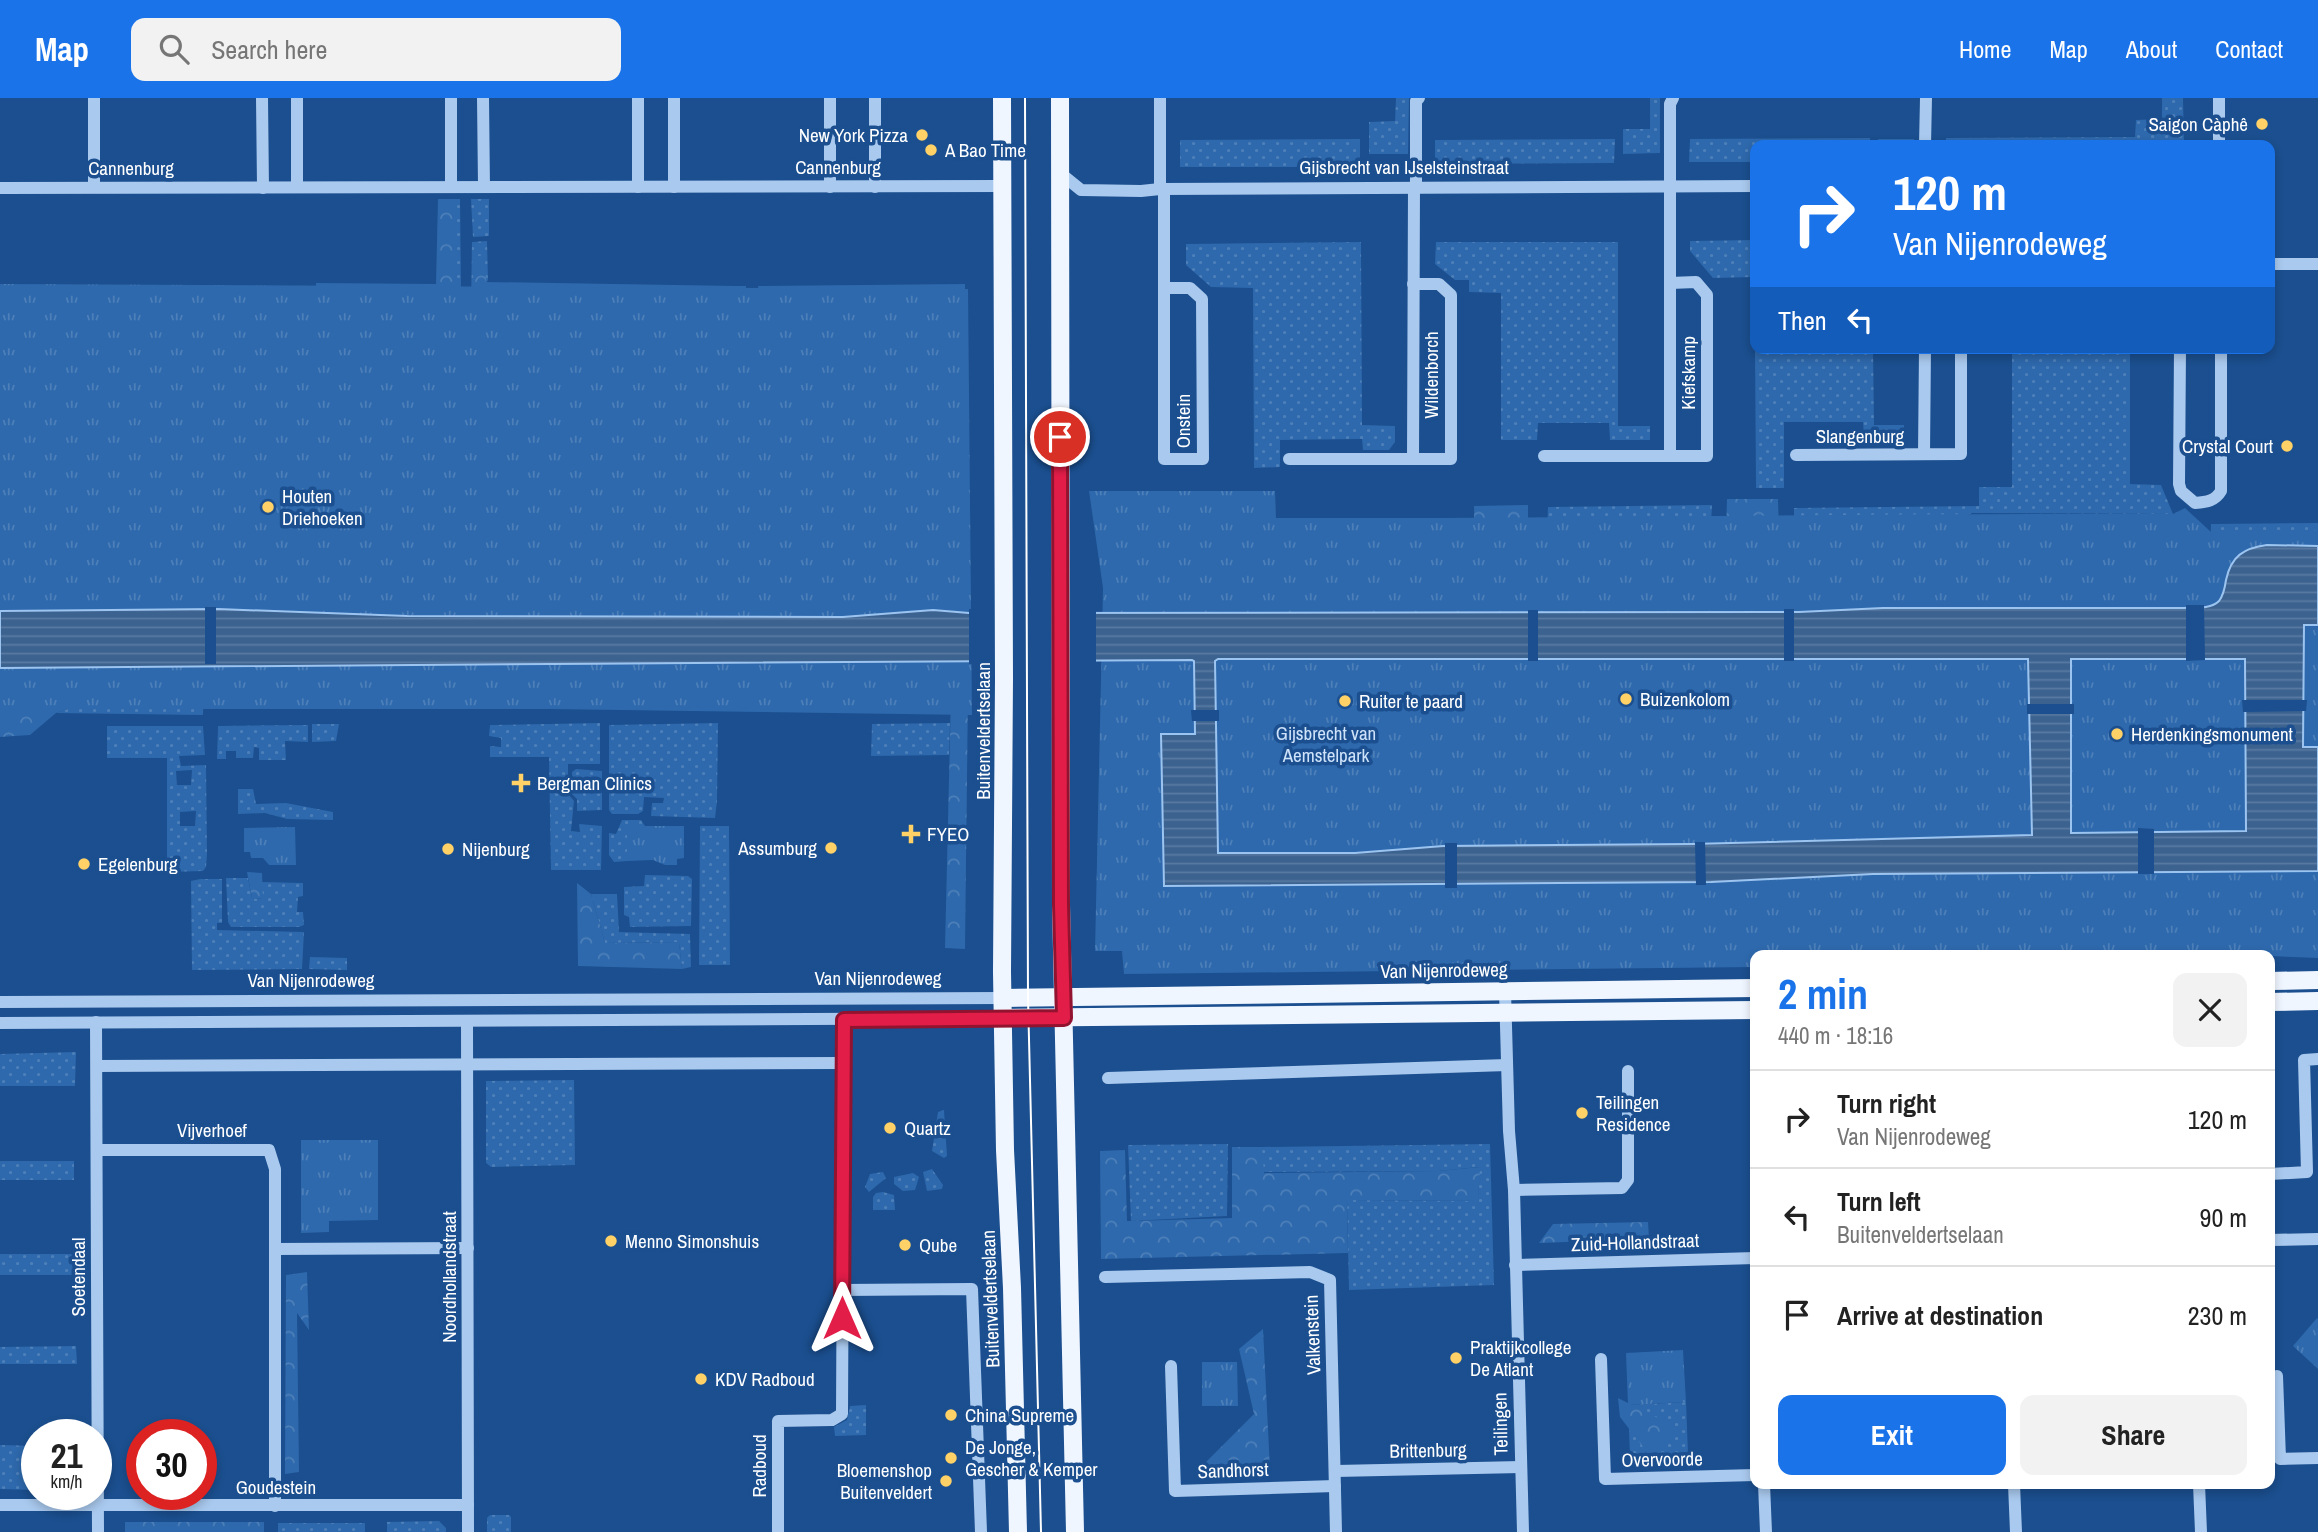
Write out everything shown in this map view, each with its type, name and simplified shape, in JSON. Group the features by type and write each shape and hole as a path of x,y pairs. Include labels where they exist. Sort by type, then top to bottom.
{"main road":[{"name":"Buitenveldertselaan","path":"1002,98 1003,1018 1018,1532"},
{"path":"1060,98 1063,997 1075,1532"},
{"path":"2275,981 2318,980"},
{"name":"Van Nijenrodeweg","path":"1003,998 1750,988"},
{"path":"2275,1002 2318,1001"},
{"path":"1003,1018 1750,1010"}],"street":[{"path":"94,98 94,187"},
{"path":"262,98 263,188"},
{"path":"297,98 297,187"},
{"path":"451,98 451,187"},
{"path":"483,98 484,187"},
{"path":"638,98 638,187"},
{"path":"674,98 674,187"},
{"path":"830,98 830,187"},
{"path":"875,98 875,187"},
{"name":"Onstein","path":"1160,98 1164,459 1203,459 1202,299 1189,288 1164,288"},
{"name":"Wildenborch","path":"1413,459 1416,101 1419,98"},
{"name":"Kiefskamp","path":"1670,456 1670,104 1673,98"},
{"path":"1925,140 1926,98"},
{"path":"2219,98 2219,140"},
{"name":"Gijsbrecht van IJselsteinstraat","path":"1060,173 1082,190 1750,186"},
{"name":"Cannenburg","path":"0,188 1003,186"},
{"path":"2275,264 2318,264"},
{"name":"Kiefskamp","path":"1545,456 1707,456 1707,295 1696,282 1670,283"},
{"name":"Wildenborch","path":"1289,459 1451,459 1451,295 1439,285 1413,284"},
{"name":"Slangenburg","path":"1924,454 1925,354"},
{"name":"Slangenburg","path":"1796,455 1961,454 1961,354"},
{"path":"2180,354 2179,484 2181,491 2195,503 2217,498 2221,491 2221,354"},
{"name":"Teilingen","path":"1504,991 1514,1189 1523,1532"},
{"name":"Van Nijenrodeweg","path":"0,1002 1003,998"},
{"path":"0,1023 1003,1018"},
{"name":"Radboud","path":"778,1532 778,1421 832,1420 842,1414 844,1020"},
{"name":"Noordhollandstraat","path":"467,1021 468,1532"},
{"name":"Soetendaal","path":"96,1022 97,1419"},
{"path":"2275,1174 2307,1172 2304,1060 2318,1059"},
{"path":"97,1066 843,1063"},
{"path":"1108,1078 1507,1065"},
{"path":"1514,1189 1622,1188 1628,1180 1628,1071"},
{"name":"Vijverhoef","path":"97,1150 269,1150 275,1169 275,1506"},
{"path":"2275,1240 2318,1239"},
{"path":"275,1249 468,1248"},
{"name":"Zuid-Hollandstraat","path":"1515,1265 1750,1258"},
{"name":"Valkenstein","path":"1105,1277 1310,1272 1330,1280 1336,1532"},
{"name":"Buitenveldertselaan","path":"842,1290 972,1289 981,1532"},
{"name":"Overvoorde","path":"1601,1359 1605,1479 1750,1475"},
{"name":"Sandhorst","path":"1171,1366 1175,1491 1335,1486"},
{"path":"2277,1376 2280,1459 2318,1458"},
{"name":"Brittenburg","path":"1336,1471 1521,1467"},
{"path":"1764,1489 1766,1532"},
{"path":"2014,1489 2015,1532"},
{"path":"2199,1489 2201,1532"},
{"name":"Goudestein","path":"0,1505 21,1505"},
{"name":"Goudestein","path":"112,1506 467,1505"},
{"name":"Soetendaal","path":"97,1510 97,1532"}],"green space":[{"path":"1396,98 1409,98 1408,154 1369,154 1369,122 1395,121"},
{"path":"1650,98 1660,98 1660,153 1623,154 1623,129 1650,129"},
{"path":"2162,98 2183,98 2184,140 1946,140 2135,137 2136,120 2162,119"},
{"path":"1360,139 1360,167 1180,167 1180,140"},
{"path":"1615,139 1614,163 1435,164 1435,140"},
{"path":"1690,139 1870,140 1750,140 1750,162 1689,162"},
{"path":"1878,139 1914,139 1914,140"},
{"path":"438,199 453,199 453,288 315,306 316,283 436,284"},
{"path":"453,199 460,199 461,289 453,288"},
{"path":"471,199 489,199 489,236 473,237"},
{"path":"1750,240 1750,277 1713,278 1690,251 1690,241"},
{"path":"487,241 488,280 475,299 736,298 736,286 746,286 746,303 471,305 472,242"},
{"path":"1361,242 1362,425 1395,426 1395,442 1389,450 1363,450 1362,439 1280,440 1280,467 1254,468 1253,288 1211,287 1186,265 1186,244"},
{"path":"1436,242 1618,242 1618,426 1650,426 1650,440 1610,440 1609,423 1538,423 1537,440 1501,440 1501,293 1469,292 1469,280 1455,280 1435,264"},
{"path":"484,255 486,282 736,286 736,298 475,300 472,262 478,256"},
{"path":"0,284 968,289 972,715 549,709 0,709"},
{"path":"965,284 965,297 760,302 758,286"},
{"path":"1755,354 1873,354 1874,425 1904,425 1904,436 1864,436 1863,422 1784,422 1784,488 1756,488"},
{"path":"2012,354 2130,354 2130,484 2161,485 2173,514 1972,513 1794,582 1794,508 1979,506 1979,487 2012,487"},
{"name":"Gijsbrecht van Aemstelpark","path":"1089,491 1275,491 1276,518 2173,514 2185,508 2211,532 2318,530 2318,958 2275,956 2275,950 1750,950 1750,967 1124,974 1122,951 1095,951 1103,588"},
{"path":"1727,499 1778,499 1780,565 1725,566"},
{"path":"1528,505 1528,565 1475,566 1474,506"},
{"path":"1712,505 1711,523 1547,532 1548,507"},
{"path":"2318,523 2318,546 2208,606 2211,524"},
{"path":"0,668 165,675 56,713 30,735 0,737"},
{"path":"165,675 204,677 203,715 56,713"},
{"path":"968,693 965,949 945,948 951,694"},
{"path":"600,723 600,764 568,764 568,794 574,801 571,831 580,832 579,824 602,826 601,870 551,870 549,757 490,757 490,746 501,747 501,738 489,736 490,725"},
{"path":"718,723 715,818 651,816 652,803 663,803 664,798 644,797 643,811 638,814 612,814 609,810 609,725"},
{"path":"950,723 949,755 871,756 872,724"},
{"path":"312,724 339,724 336,741 312,742"},
{"path":"308,725 308,742 285,741 286,760 259,760 259,748 254,747 253,758 236,758 236,751 226,751 226,759 217,759 218,726"},
{"path":"107,726 203,726 205,755 179,756 181,766 206,765 207,855 203,871 167,872 167,758 107,758","holes":["192,770 191,785 177,785 176,771","196,811 195,826 180,826 180,812"]},
{"path":"576,769 602,771 602,810 577,811 577,799 572,794 572,772"},
{"path":"238,789 253,789 256,804 286,803 333,812 333,820 287,819 265,813 238,814"},
{"path":"622,820 641,820 645,826 627,827 627,861 614,862 609,855 609,833 616,834"},
{"path":"627,826 684,826 684,858 677,859 677,865 665,865 653,860 627,861"},
{"path":"700,826 729,826 730,965 699,965"},
{"path":"295,827 296,865 269,865 263,858 251,858 250,852 244,852 244,828"},
{"path":"247,872 262,873 263,899 252,898"},
{"path":"645,875 688,876 692,879 691,926 630,927 629,917 624,915 624,887 644,886"},
{"path":"226,878 248,878 252,898 262,899 262,882 303,883 303,896 298,897 297,912 303,912 304,925 231,927 228,922"},
{"path":"222,879 222,923 217,923 217,930 304,932 302,969 192,970 191,881"},
{"path":"577,883 591,894 605,943 679,942 682,969 578,966"},
{"path":"591,894 617,894 619,932 690,934 691,967 682,969 679,942 605,943"},
{"path":"310,957 347,958 347,970 309,969"},
{"path":"76,1052 75,1086 0,1086 0,1054"},
{"path":"574,1080 575,1165 491,1167 486,1163 486,1081"},
{"path":"944,1110 947,1156 944,1158 932,1151 938,1112"},
{"path":"301,1140 378,1140 378,1220 329,1221 329,1232 301,1233"},
{"path":"1228,1144 1227,1216 1131,1221 1128,1145"},
{"path":"1490,1144 1494,1285 1349,1290 1347,1200 1478,1201 1479,1167 1438,1171 1262,1172 1262,1147"},
{"path":"1232,1147 1262,1147 1264,1173 1438,1171 1480,1167 1478,1201 1347,1200 1348,1253 1101,1259 1100,1151 1125,1150 1127,1221 1232,1218"},
{"path":"0,1161 74,1161 74,1180 0,1180"},
{"path":"932,1169 943,1185 942,1189 927,1191 923,1172"},
{"path":"883,1172 886,1178 869,1192 865,1187 870,1174"},
{"path":"913,1173 919,1177 915,1190 903,1191 894,1184 894,1177"},
{"path":"876,1193 894,1195 895,1210 873,1210 873,1197"},
{"path":"1648,1222 1649,1239 1539,1243 1553,1224"},
{"path":"0,1254 76,1254 76,1275 0,1275"},
{"path":"307,1272 309,1330 297,1313 299,1472 285,1474 286,1275"},
{"path":"2318,1319 2318,1369 2293,1346"},
{"path":"1263,1329 1270,1469 1196,1472 1254,1414 1239,1349"},
{"path":"76,1346 77,1364 0,1364 0,1347"},
{"path":"1683,1350 1686,1402 1628,1405 1626,1353"},
{"path":"1202,1362 1237,1362 1238,1406 1202,1406"},
{"path":"1618,1398 1676,1427 1653,1460 1620,1417"},
{"path":"1686,1402 1688,1454 1630,1456 1628,1405"},
{"path":"866,1405 866,1435 835,1436 834,1427 847,1420 850,1406"},
{"path":"0,1445 21,1446 21,1490 0,1489"},
{"path":"490,1515 509,1515 511,1532 487,1532 487,1518"},
{"path":"439,1521 446,1528 446,1532 387,1532 387,1522"},
{"path":"125,1522 264,1522 264,1532 125,1532"},
{"path":"278,1523 365,1523 365,1532 278,1532"}],"shaded area":[{"path":"2259,546 2318,546 2318,625 2304,625 2303,747 2318,747 2318,871 1873,874 1711,882 1164,886 1161,734 1195,734 1192,660 0,668 0,611 218,609 407,616 843,617 933,610 969,613 1799,612 1883,608 2201,608 2219,601 2235,559 2245,551","holes":["2028,659 2032,835 1692,844 1443,846 1355,853 1218,853 1215,661","2071,659 2245,659 2246,831 2071,833"]}],"pier":[{"path":"2186,605 2204,605 2205,660 2186,661"},
{"path":"205,607 216,607 216,664 205,664"},
{"path":"969,609 1096,609 1096,664 969,664"},
{"path":"1784,609 1794,609 1794,661 1784,661"},
{"path":"1528,610 1538,610 1538,661 1528,661"},
{"path":"2242,700 2307,700 2306,711 2243,712"},
{"path":"2027,704 2074,704 2074,714 2027,714"},
{"path":"1191,710 1219,710 1219,721 1192,721"},
{"path":"2138,828 2154,829 2154,874 2138,874"},
{"path":"1695,842 1705,842 1706,885 1696,885"},
{"path":"1445,843 1457,843 1457,888 1445,888"}],"tram line":[{"path":"1025,98 1028,998 1041,1532"}],"place":[{"name":"Saigon Càphê","path":"2262,124"},
{"name":"New York Pizza","path":"922,135"},
{"name":"A Bao Time","path":"931,150"},
{"name":"Crystal Court","path":"2287,446"},
{"name":"Houten Driehoeken","path":"268,507"},
{"name":"Buizenkolom","path":"1626,699"},
{"name":"Ruiter te paard","path":"1345,701"},
{"name":"Herdenkingsmonument","path":"2117,734"},
{"name":"Bergman Clinics","path":"521,783"},
{"name":"FYEO","path":"911,834"},
{"name":"Assumburg","path":"831,848"},
{"name":"Nijenburg","path":"448,849"},
{"name":"Egelenburg","path":"84,864"},
{"name":"Teilingen Residence","path":"1582,1113"},
{"name":"Quartz","path":"890,1128"},
{"name":"Menno Simonshuis","path":"611,1241"},
{"name":"Qube","path":"905,1245"},
{"name":"Praktijkcollege De Atlant","path":"1456,1358"},
{"name":"KDV Radboud","path":"701,1379"},
{"name":"China Supreme","path":"951,1415"},
{"name":"De Jonge, Gescher & Kemper","path":"951,1458"},
{"name":"Bloemenshop Buitenveldert","path":"946,1481"}],"route":[{"path":"842,1318 844,1020 1064,1018 1061,905 1060,437"}]}
